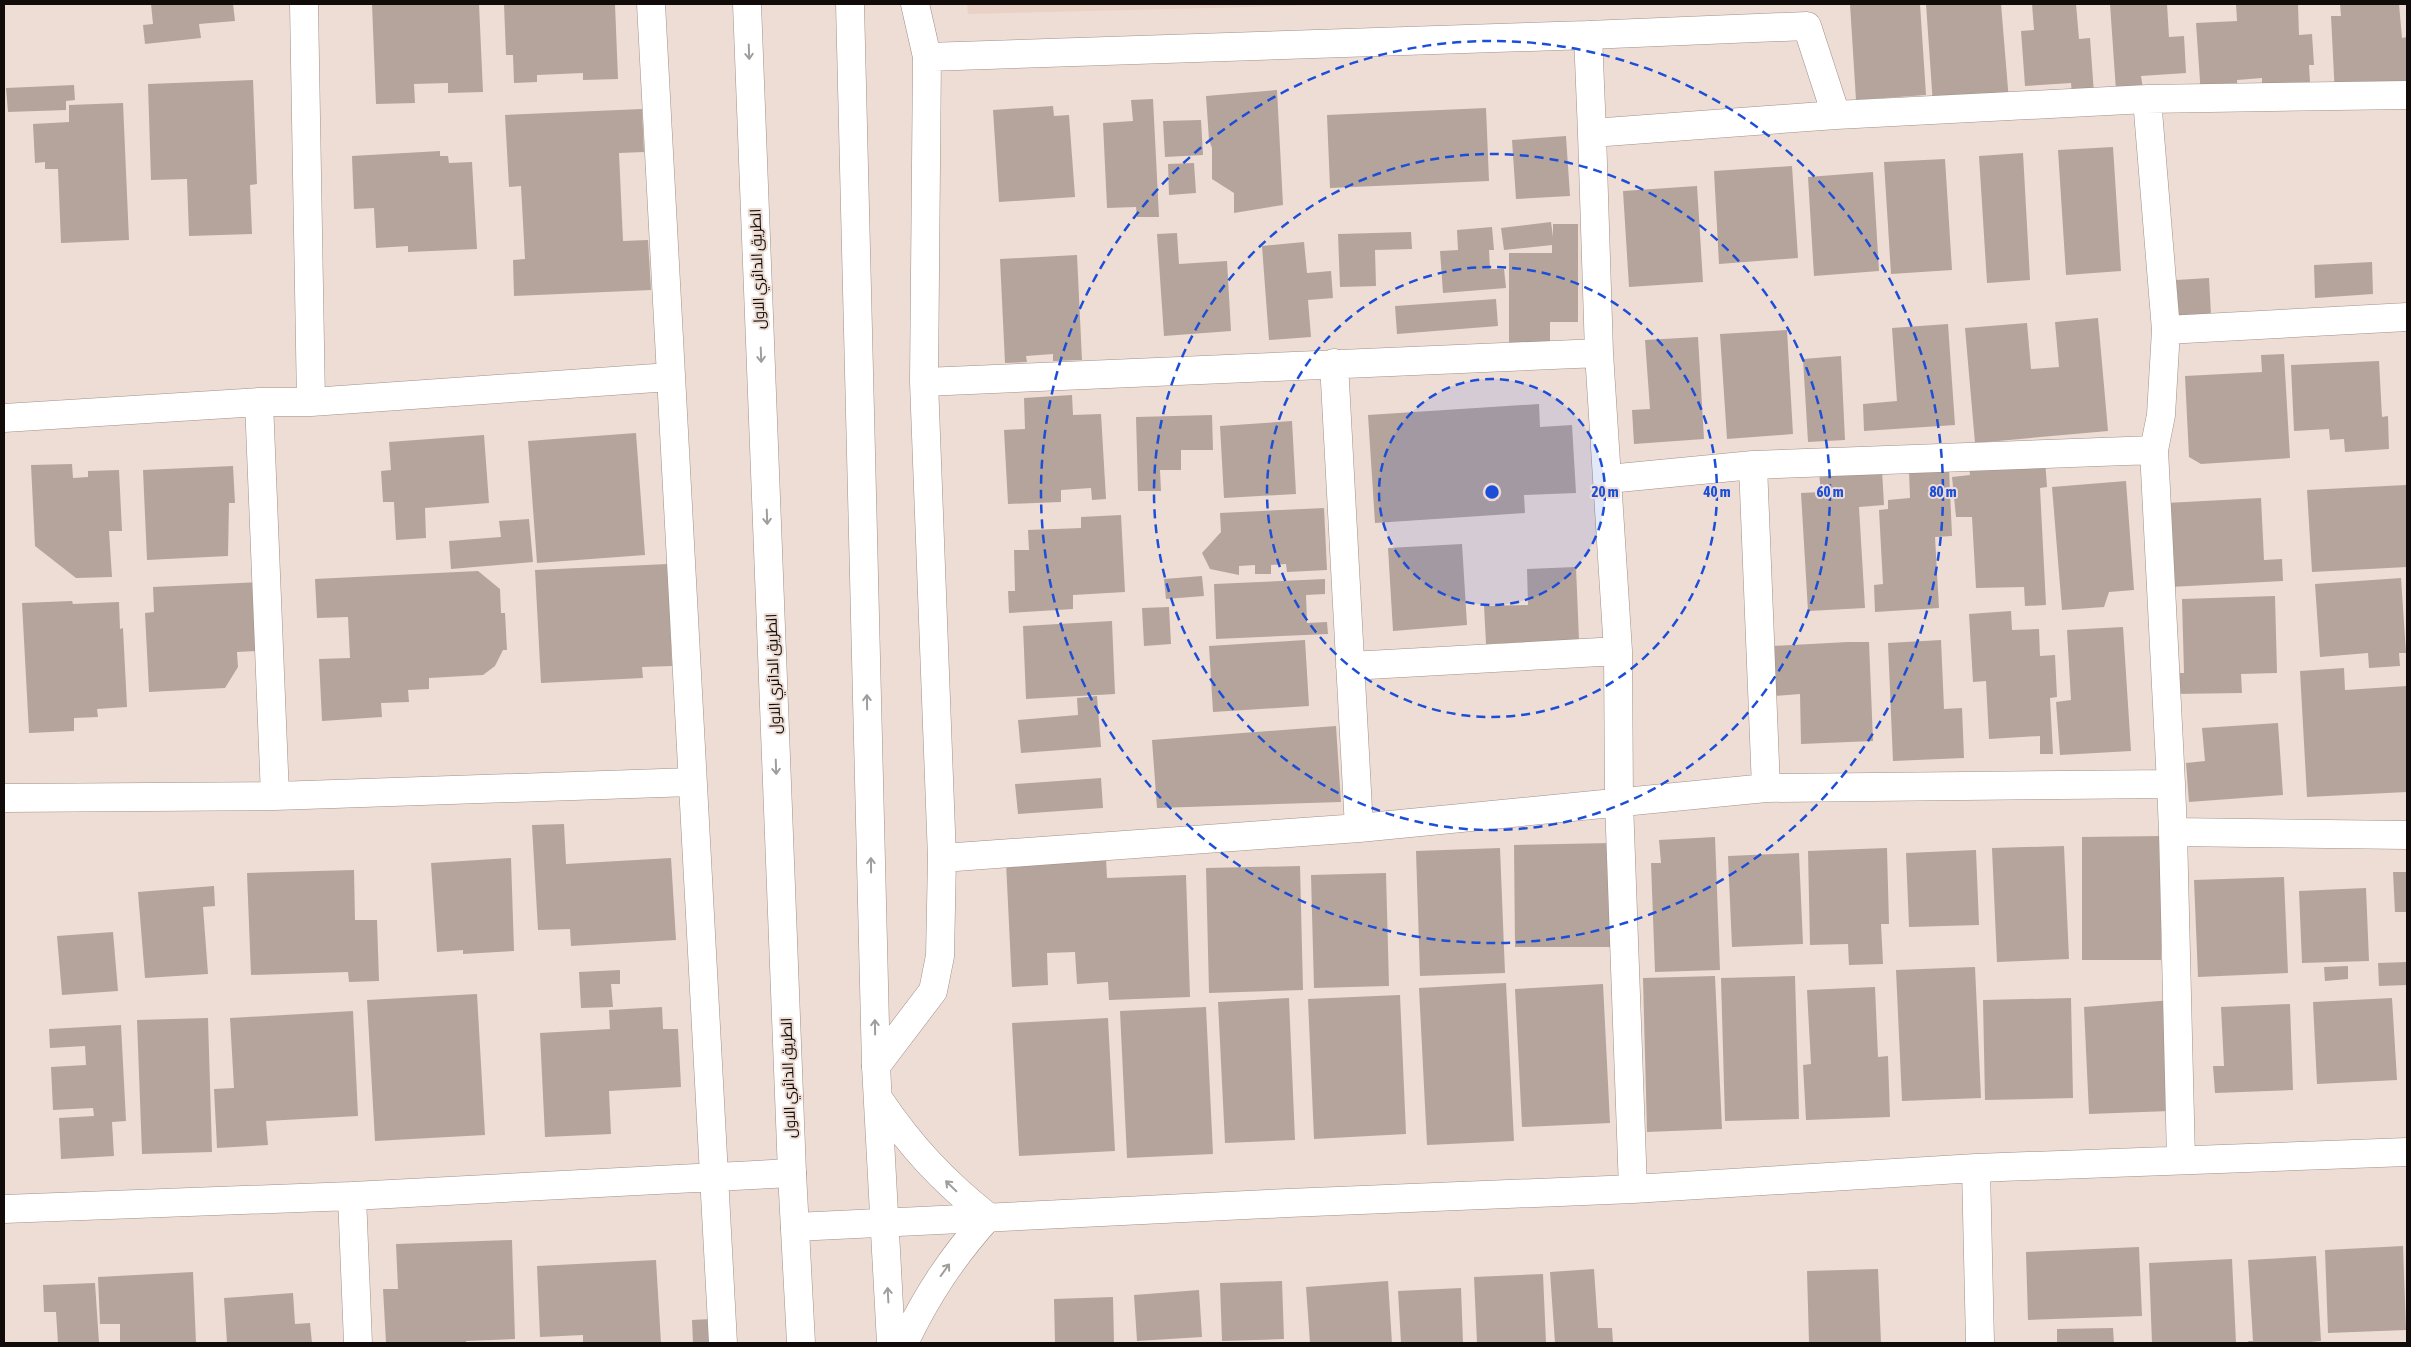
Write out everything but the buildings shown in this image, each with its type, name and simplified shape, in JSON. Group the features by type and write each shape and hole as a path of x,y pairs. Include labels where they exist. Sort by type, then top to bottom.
{"street":[{"path":"304,4 311,402"},
{"path":"651,4 723,1343"},
{"name":"الطريق الدائري الاول","path":"747,4 792,1173 801,1343"},
{"path":"850,4 876,1066 891,1343"},
{"path":"876,1066 933,991 940,956 942,858 924,382 927,57 915,4"},
{"path":"927,57 1588,34 1807,15 1836,115"},
{"path":"1588,34 1599,353 1618,651 1619,802 1633,1189"},
{"path":"1592,133 1836,115 2147,99 2407,95"},
{"path":"2147,99 2166,330 2161,415 2154,450 2172,832 2181,1160"},
{"path":"2166,330 2407,317"},
{"path":"924,382 1599,353"},
{"path":"1334,363 1359,828"},
{"path":"4,418 259,402 311,402 670,378"},
{"path":"259,402 275,796"},
{"path":"1608,479 1754,465 2154,450"},
{"path":"1754,465 1766,788"},
{"path":"1350,666 1618,651"},
{"path":"4,798 275,796 692,782"},
{"path":"942,858 1359,828 1766,788 2170,784"},
{"path":"2172,832 2407,835"},
{"path":"878,1098 922,1157 953,1189 988,1217"},
{"path":"795,1226 1633,1189 1976,1168 2407,1152"},
{"path":"1976,1168 1980,1343"},
{"path":"4,1209 352,1196 792,1173"},
{"path":"352,1196 358,1343"},
{"path":"904,1343 935,1283 960,1249 988,1217"}],"shaded area":[{"path":"967,4 1374,4 968,14"}]}
